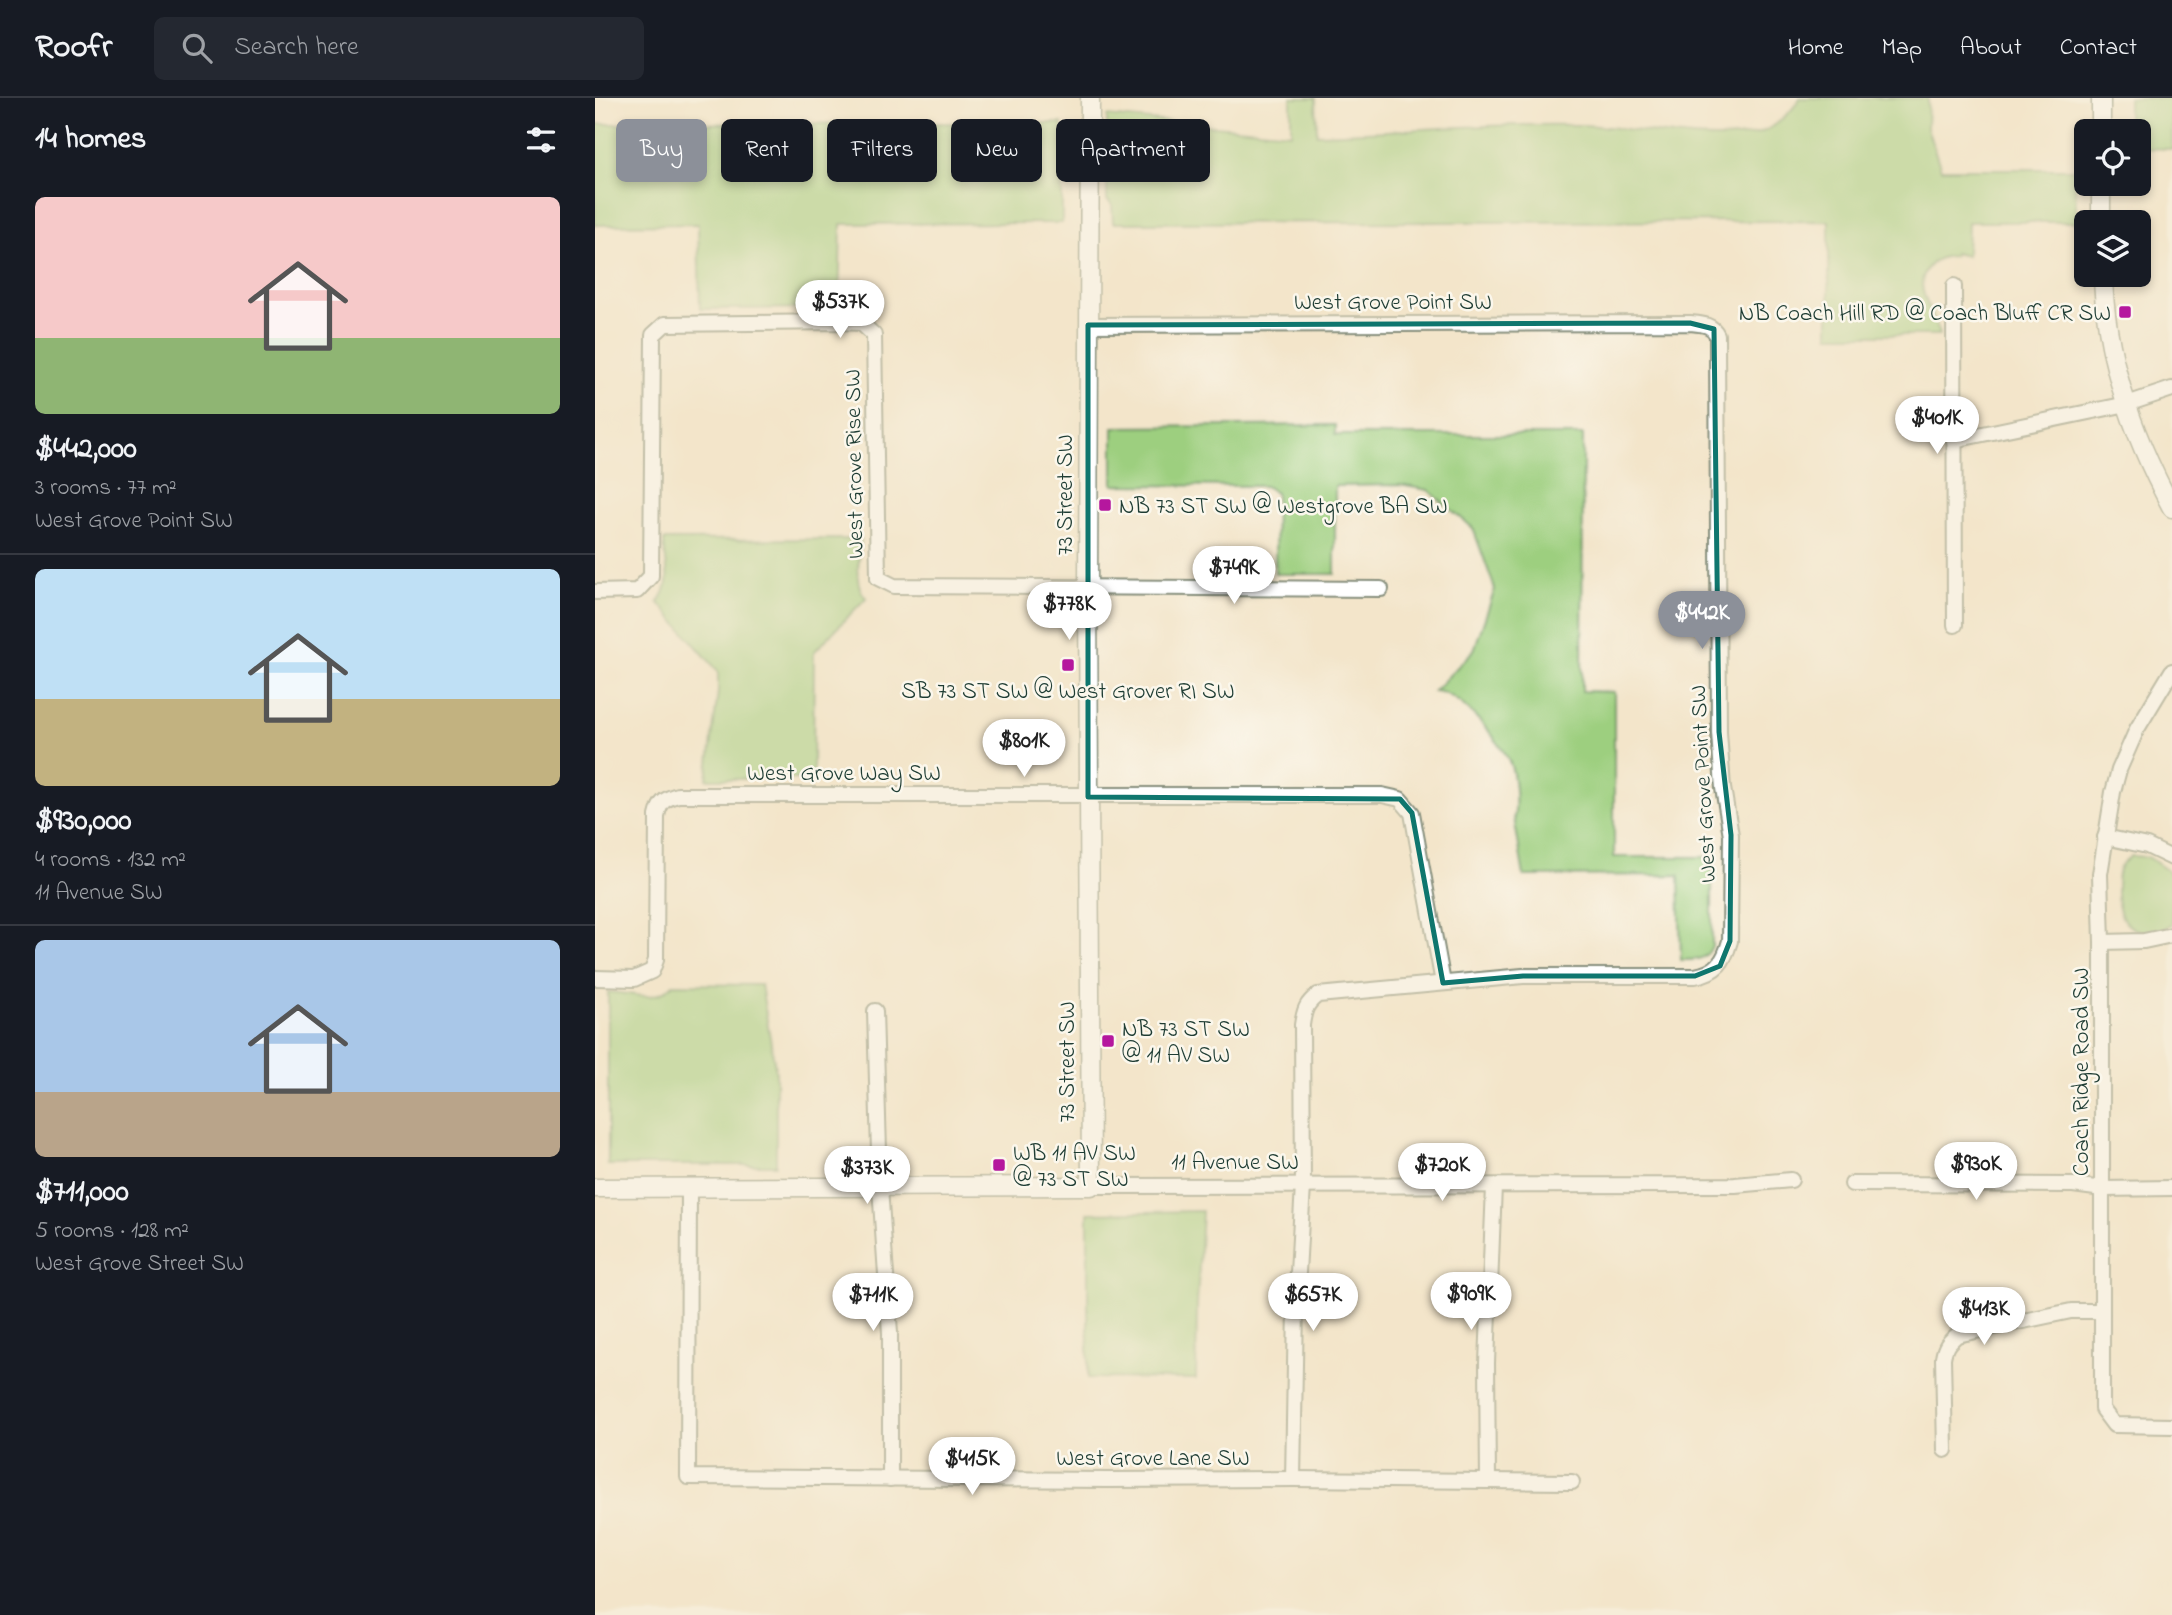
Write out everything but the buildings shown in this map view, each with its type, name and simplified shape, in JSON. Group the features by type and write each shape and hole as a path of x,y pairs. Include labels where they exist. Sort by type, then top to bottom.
{"street":[{"name":"73 Street SW","path":"1090,98 1088,797 1091,1186"},
{"path":"2101,98 2101,119"},
{"path":"1954,286 1955,625"},
{"path":"2103,287 2112,349 2127,404 2154,474 2172,508"},
{"name":"West Grove Rise SW","path":"595,592 638,591 651,576 653,335 665,324 838,322 862,323 874,335 878,578 894,586 1088,589"},
{"name":"West Grove Point SW","path":"1088,325 1690,323 1709,326 1717,335 1719,732 1723,788 1731,835 1730,941 1726,956 1720,965 1709,973 1695,976 1523,976 1318,995 1309,1001 1304,1010 1302,1025 1303,1186"},
{"path":"1954,440 2127,404 2172,390"},
{"path":"1088,589 1381,589"},
{"name":"Coach Ridge Road SW","path":"2172,671 2137,729 2119,770 2100,874 2102,1409 2114,1425 2172,1426"},
{"name":"West Grove Way SW","path":"595,978 633,979 649,973 654,966 657,816 665,799 688,794 1088,797 1382,795 1400,799 1412,813 1443,983"},
{"path":"2105,837 2147,846 2172,858"},
{"path":"2102,942 2144,941 2172,934"},
{"path":"875,1011 880,1187 890,1334 890,1479"},
{"name":"11 Avenue SW","path":"595,1188 1735,1185 1791,1180"},
{"path":"1852,1184 2172,1188"},
{"path":"1293,1479 1296,1307 1303,1186"},
{"path":"1488,1480 1487,1363 1494,1186"},
{"name":"West Grove Lane SW","path":"689,1188 688,1477 1572,1482"},
{"path":"1945,1450 1943,1358 1945,1346 1957,1335 2071,1311 2102,1311"}],"highlighted area":[{"path":"1690,323 1714,329 1719,732 1731,835 1730,941 1720,966 1695,976 1523,976 1443,983 1412,813 1400,799 1088,797 1088,325"}],"green space":[{"path":"1291,98 1316,98 1317,134 1482,126 1582,125 1713,138 1762,132 1781,120 1800,98 1928,98 1927,128 1941,169 2074,169 2076,210 2074,210 2074,222 1968,222 1967,256 1954,253 1953,256 1937,260 1925,271 1922,280 1925,298 1939,335 1829,335 1829,221 1113,223 1112,205 1107,200 1107,182 1210,182 1210,126 1291,133"},
{"path":"2128,98 2172,98 2172,149 2151,148 2151,119 2128,119"},
{"path":"1107,116 1139,119 1107,119"},
{"path":"937,123 951,123 951,182 1042,182 1042,123 1056,123 1056,182 1062,182 1062,223 841,224 839,308 700,309 698,224 595,225 595,124 616,124 616,182 707,182 707,124 721,124 721,182 813,182 813,124 827,124 827,182 937,182"},
{"path":"1335,425 1335,435 1583,435 1582,691 1614,692 1614,857 1712,857 1712,946 1707,955 1695,960 1681,960 1679,875 1524,876 1514,817 1515,790 1510,763 1498,742 1478,719 1455,699 1434,691 1474,650 1495,589 1473,528 1428,490 1400,485 1335,486 1335,574 1275,574 1276,493 1265,486 1113,485 1113,427"},
{"path":"861,539 858,577 861,591 866,598 814,652 813,779 707,779 718,692 718,671 658,602 666,588 667,580 664,540"},
{"path":"2131,856 2148,857 2172,874 2172,924 2167,927 2142,931 2134,929 2124,920 2117,899 2118,873 2122,864"},
{"path":"673,984 761,985 776,1073 776,1165 608,1165 608,992 651,996"},
{"path":"1202,1211 1196,1379 1088,1378 1088,1213"}],"place":[{"name":"NB Coach Hill RD @ Coach Bluff CR SW","path":"2125,312"},
{"name":"NB 73 ST SW @ Westgrove BA SW","path":"1105,505"},
{"name":"SB 73 ST SW @ West Grover RI SW","path":"1068,665"},
{"name":"NB 73 ST SW @ 11 AV SW","path":"1108,1041"},
{"name":"WB 11 AV SW @ 73 ST SW","path":"999,1165"}]}
